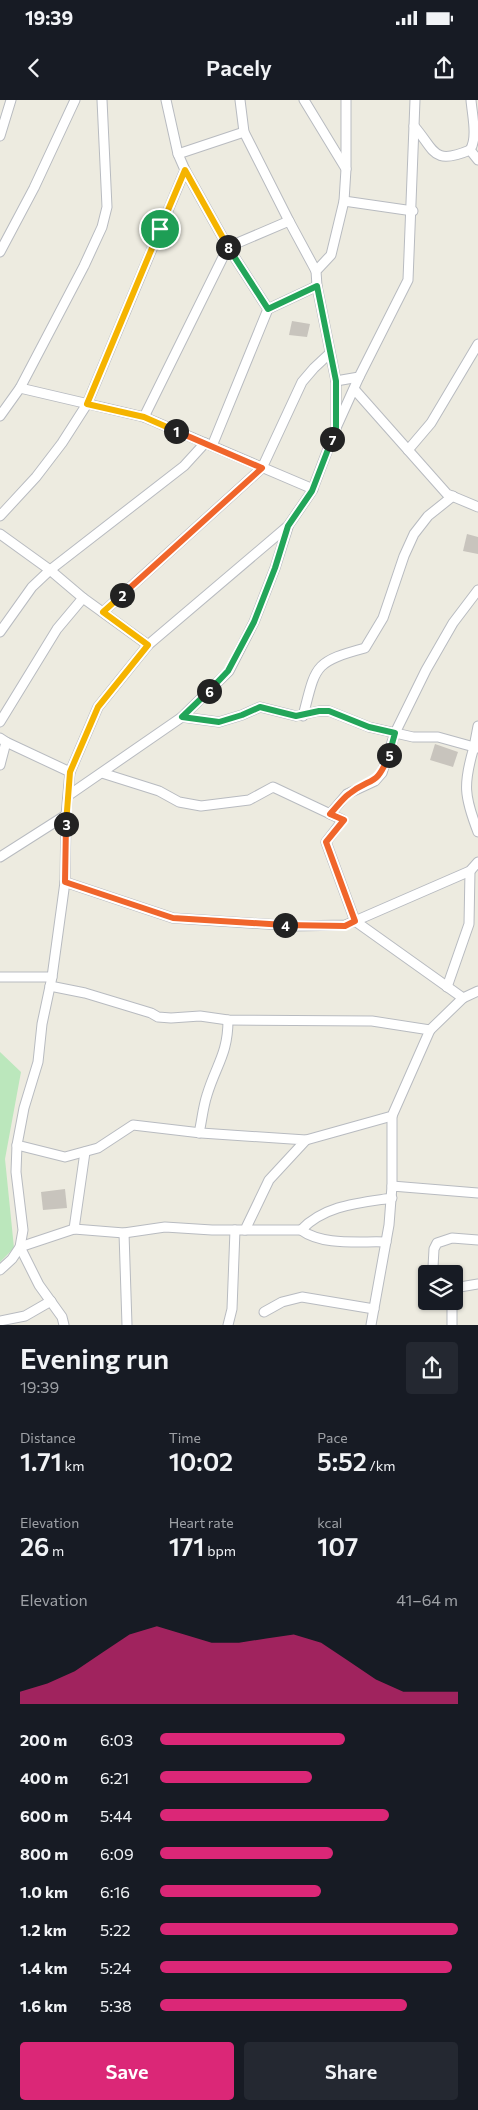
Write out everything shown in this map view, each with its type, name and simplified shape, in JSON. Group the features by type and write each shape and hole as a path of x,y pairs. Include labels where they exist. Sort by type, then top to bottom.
{"street":[{"path":"0,136 11,100"},
{"path":"0,252 34,188 75,100"},
{"path":"0,416 20,388 84,266 102,226 107,207 102,100"},
{"path":"166,100 178,154 185,170 228,247 268,309"},
{"path":"240,100 244,132 316,271 329,354 336,381 336,428"},
{"path":"304,100 346,169"},
{"path":"316,271 331,255 344,201 346,100"},
{"path":"0,1270 12,1259 20,1247 22,1213 16,1172 17,1145 24,1108 38,1062 42,1024 51,982 65,882 66,816 70,772 98,707 148,645 288,526 313,489 336,428 359,376 408,280 415,100"},
{"path":"414,126 422,135 429,149 436,154 446,157 460,155 474,146 470,100"},
{"path":"178,154 244,132"},
{"path":"470,150 478,160"},
{"path":"0,516 36,477 62,443 87,404 185,170"},
{"path":"344,201 412,211"},
{"path":"144,417 228,247 289,221"},
{"path":"0,632 32,587 50,570 184,466 208,445 268,309 317,286"},
{"path":"408,450 431,423 478,344"},
{"path":"103,612 262,468 302,382 329,354"},
{"path":"336,381 359,376"},
{"path":"20,388 144,417 313,489"},
{"path":"354,389 447,494 478,507"},
{"path":"303,716 311,682 320,666 338,655 365,648 382,618 404,556 414,534 428,516 453,496"},
{"path":"68,795 182,717 228,671 254,622 275,568 288,526"},
{"path":"0,534 148,645"},
{"path":"330,814 347,794 375,781 382,773 395,733 426,670 453,623 478,590"},
{"path":"0,722 57,629 83,598"},
{"path":"182,717 219,722 260,707 303,716 310,712 329,711 369,727 413,737 438,737 476,747"},
{"path":"478,726 476,747 465,792 468,807 478,832"},
{"path":"0,765 3,740 70,772"},
{"path":"102,773 159,791 179,802 201,806 249,800 273,788 344,820 326,842 355,921 463,998"},
{"path":"0,857 66,816"},
{"path":"65,882 173,918 296,926 345,926 475,866"},
{"path":"447,987 469,924 475,866"},
{"path":"0,978 51,982 152,1013 158,1018 200,1016 228,1020 372,1021 430,1030"},
{"path":"371,1325 392,1198 392,1116 430,1030 463,998 478,991"},
{"path":"199,1133 207,1094 224,1053 228,1035 228,1020"},
{"path":"17,1145 65,1157 98,1148 133,1125 199,1133 306,1140 392,1116"},
{"path":"244,1230 269,1180 306,1140"},
{"path":"74,1229 85,1152"},
{"path":"392,1186 478,1194"},
{"path":"301,1230 308,1223 342,1206 392,1198"},
{"path":"20,1247 74,1229 124,1233 164,1227 301,1230 308,1236 327,1240 386,1242"},
{"path":"228,1325 232,1309 235,1230"},
{"path":"124,1233 127,1325"},
{"path":"433,1265 436,1243 452,1238 478,1240"},
{"path":"20,1247 39,1285 62,1317 64,1325"},
{"path":"463,1286 478,1284"},
{"path":"264,1312 282,1302 302,1297 374,1309"},
{"path":"0,1321 25,1316 51,1301"},
{"path":"452,1310 452,1325"}],"green space":[{"path":"0,1052 21,1072 5,1159 14,1248 0,1262"}],"building":[{"path":"292,321 310,324 307,337 289,335"},
{"path":"467,534 478,537 478,554 463,551"},
{"path":"435,744 458,752 453,767 430,760"},
{"path":"65,1189 67,1208 43,1210 41,1192"}],"route":[{"path":"185,170 228,247 268,309 317,286 329,354 336,381 336,428 312,491 288,526 275,568 254,622 228,671 182,717 219,722 260,707 296,716 303,716 310,712 329,711 369,727 395,733 382,773 375,781 347,794 330,814 344,820 326,842 355,921 345,926 296,926 173,918 65,882 66,816 70,772 98,707 148,645 103,612 262,468 144,417 87,404 160,229 185,170"}]}
